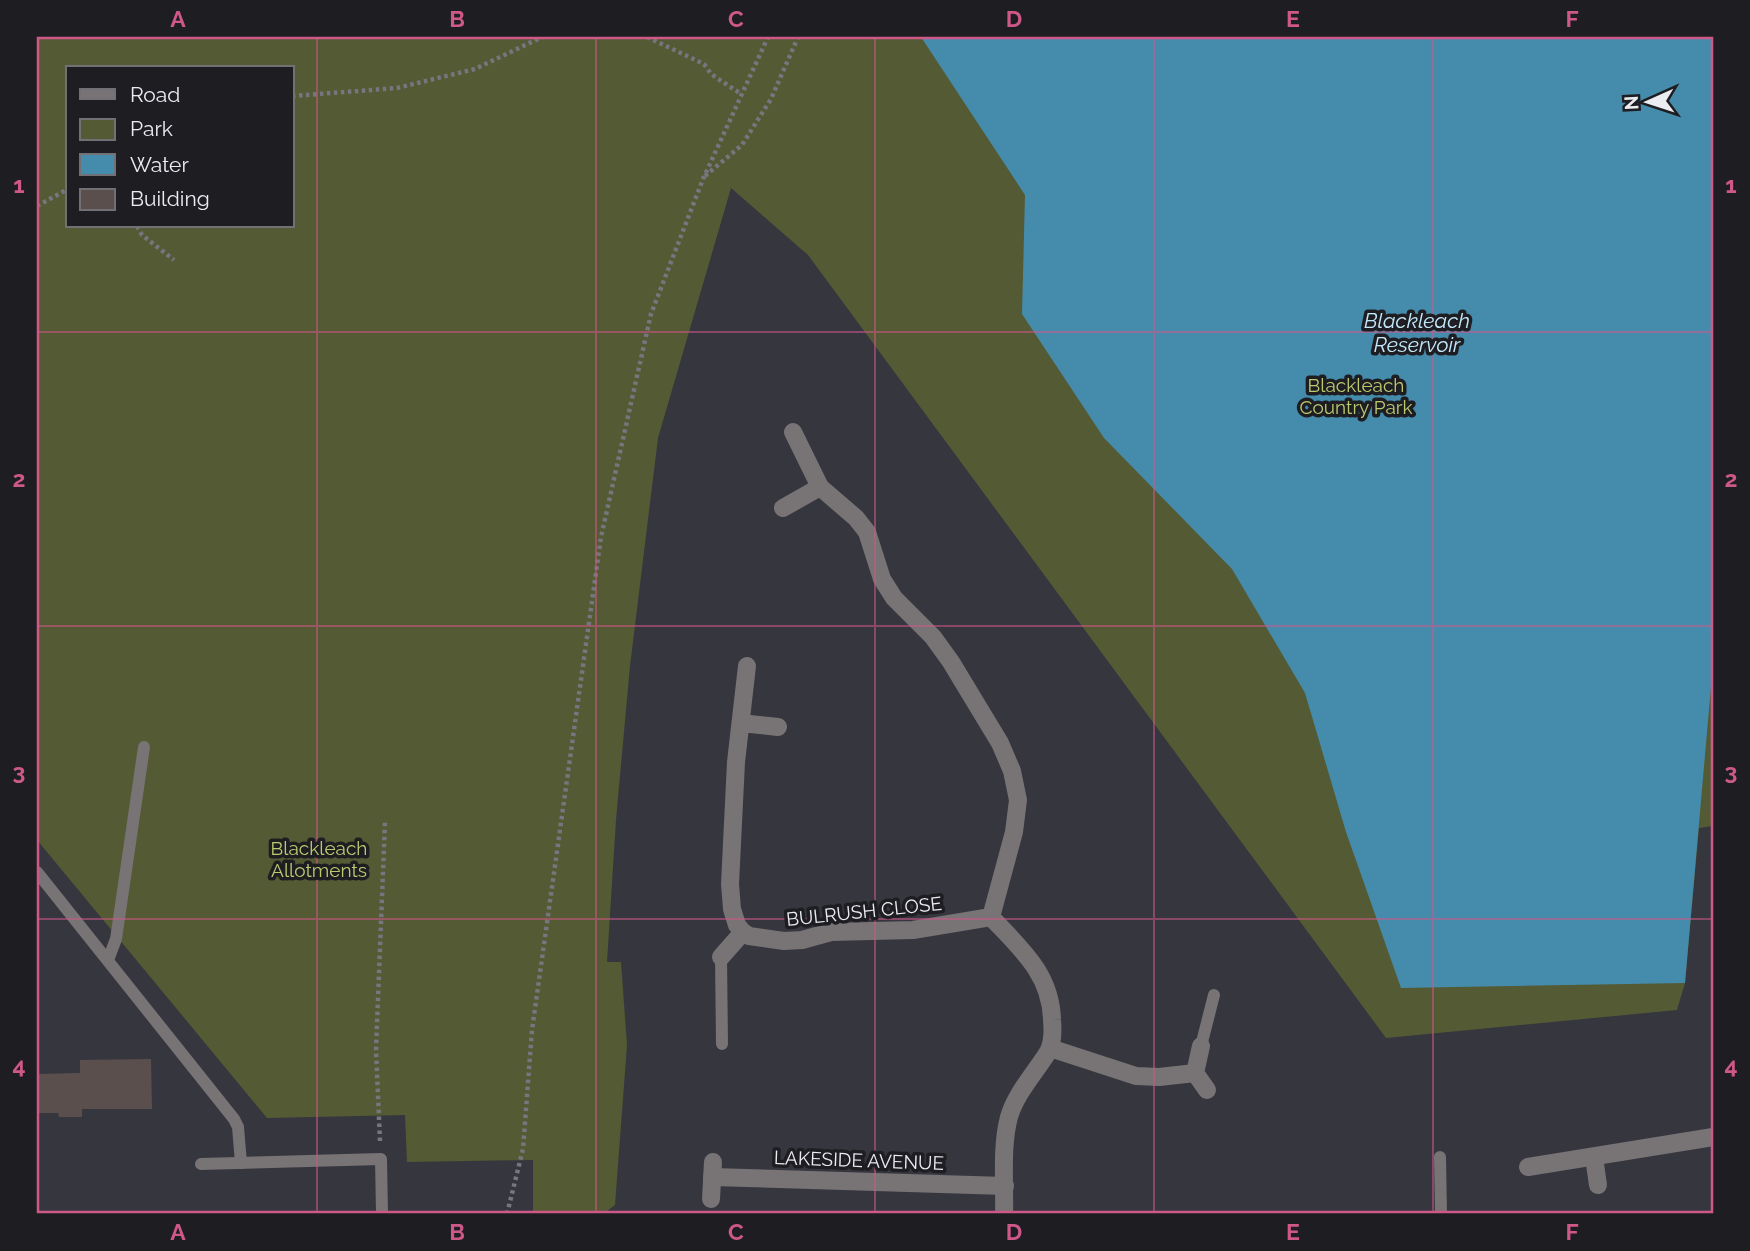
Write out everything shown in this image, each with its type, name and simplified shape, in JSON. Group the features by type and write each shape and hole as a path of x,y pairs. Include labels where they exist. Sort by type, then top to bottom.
{"street":[{"path":"793,432 820,487 856,518 867,532 882,579 894,598 933,637 945,654 1000,743 1012,771 1018,800 1014,832 991,916 1031,960 1045,980 1052,1007 1050,1048 1018,1098 1010,1116 1006,1136 1004,1214"},
{"path":"783,508 820,487"},
{"path":"721,957 743,932 737,925 732,909 730,884 736,762 747,666"},
{"path":"740,723 778,727"},
{"name":"BULRUSH CLOSE","path":"743,932 749,936 784,941 802,940 831,932 913,930 991,916"},
{"path":"1201,1046 1195,1073 1207,1090"},
{"path":"1050,1048 1136,1076 1159,1077 1195,1073"},
{"path":"1528,1167 1713,1138"},
{"path":"1594,1157 1598,1185"},
{"name":"LAKESIDE AVENUE","path":"711,1199 712,1169 1004,1186"}],"lane":[{"path":"108,960 116,939 144,747"},
{"path":"37,872 234,1119 238,1126 240,1163"},
{"path":"721,957 722,1044"},
{"path":"1201,1046 1214,995"},
{"path":"1440,1157 1441,1214"},
{"path":"201,1164 381,1159 382,1214"}],"path":[{"path":"294,96 397,88 475,69 542,37"},
{"path":"647,37 704,64 711,74 741,94"},
{"path":"507,1214 523,1149 531,1030 601,537 651,314 703,179 768,37"},
{"path":"703,179 742,145 771,99 798,37"},
{"path":"37,205 66,190"},
{"path":"138,228 142,235 174,260"},
{"path":"381,1159 376,1062 385,821"}],"green space":[{"name":"Blackleach Country Park","path":"37,37 1713,37 1713,826 1699,828 1685,983 1677,1010 1386,1038 808,255 731,188 658,438 630,666 607,962 621,962 627,1045 615,1205 603,1214 533,1214 533,1160 407,1162 405,1115 267,1118 37,840"}],"water":[{"name":"Blackleach Reservoir","path":"921,37 1713,37 1713,664 1685,983 1401,988 1346,832 1305,693 1232,569 1104,438 1022,314 1025,195"}],"building":[{"path":"151,1059 152,1109 82,1109 82,1117 38,1113 37,1074 80,1073 80,1060"}],"park label":[{"name":"Blackleach Allotments","path":"319,859"}]}
